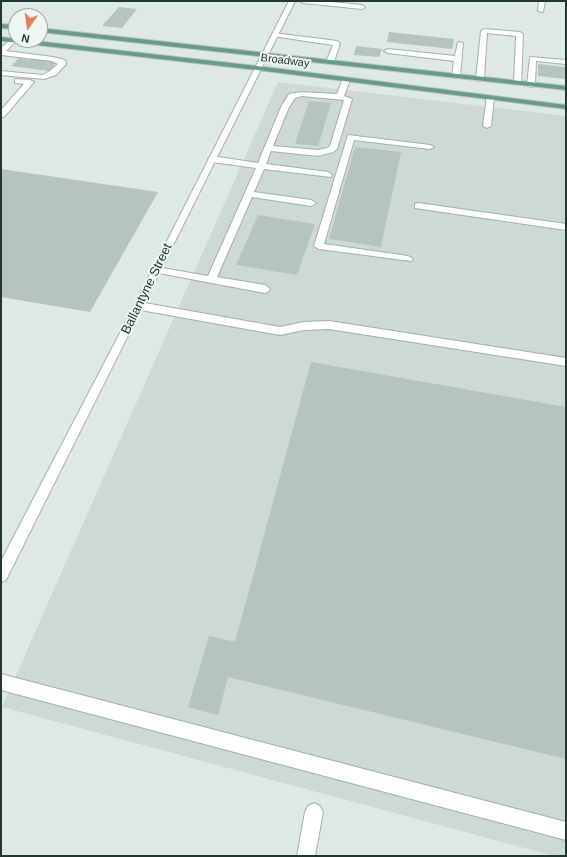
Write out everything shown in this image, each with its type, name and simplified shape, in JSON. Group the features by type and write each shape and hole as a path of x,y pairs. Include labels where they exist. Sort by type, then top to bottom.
{"main road":[{"name":"Ballantyne Street","path":"1,575 139,306 257,68 292,1"},
{"path":"303,1 362,7"},
{"path":"540,11 542,1"},
{"name":"Broadway","path":"48,31 566,88"},
{"path":"480,79 484,31 520,34 518,83"},
{"path":"274,35 337,43 330,62"},
{"name":"Broadway","path":"48,43 566,107"},
{"path":"456,76 460,43"},
{"path":"1,53 8,45"},
{"path":"388,51 458,59"},
{"path":"1,53 53,59 62,62 62,64 53,73 44,77 1,73"},
{"path":"531,84 533,59 566,62"},
{"path":"1,79 30,82 1,115"},
{"path":"340,97 346,80"},
{"path":"211,280 269,148 285,107 292,96 302,94 348,99 334,147 330,150 318,153 269,148"},
{"path":"487,126 490,98"},
{"path":"408,259 319,246 351,137 430,147"},
{"path":"212,160 328,175"},
{"path":"248,194 311,203"},
{"path":"418,206 566,226"},
{"path":"157,270 265,289"},
{"path":"139,306 280,330 304,326 329,325 566,362"},
{"path":"1,682 566,831"},
{"path":"306,856 314,812"}],"shaded area":[{"path":"278,82 566,116 566,856 554,856 2,707"}],"building":[{"path":"119,7 137,9 122,28 102,26"},
{"path":"389,32 454,39 452,49 387,42"},
{"path":"356,46 382,49 379,57 354,55"},
{"path":"19,58 30,60 32,58 56,63 49,71 11,66"},
{"path":"538,64 566,67 566,79 538,76"},
{"path":"309,101 331,103 318,146 295,144"},
{"path":"355,147 401,152 381,247 329,239"},
{"path":"1,169 158,192 90,312 1,297"},
{"path":"258,215 315,224 297,275 236,265"},
{"path":"311,362 566,407 566,759 228,677 218,715 188,707 209,636 235,642"}]}
